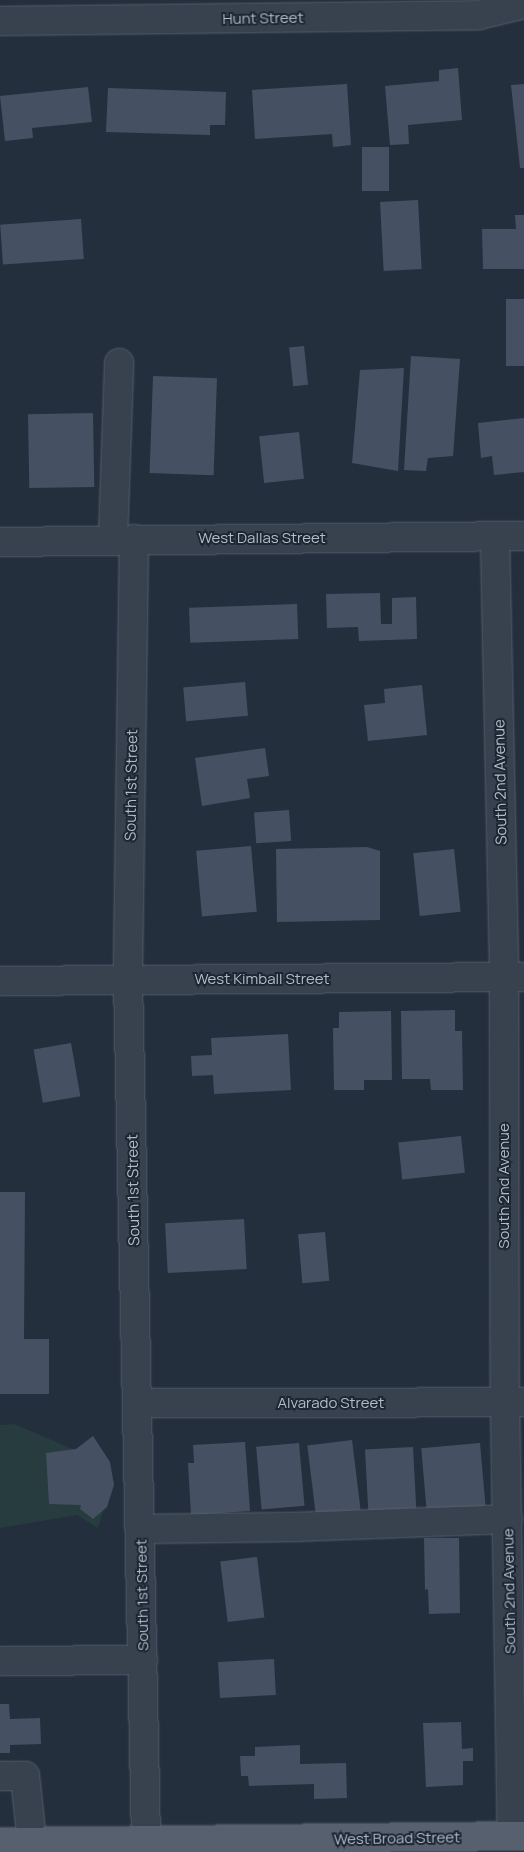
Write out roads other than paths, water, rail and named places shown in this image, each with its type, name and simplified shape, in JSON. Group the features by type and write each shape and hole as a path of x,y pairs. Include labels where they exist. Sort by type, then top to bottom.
{"main road":[{"name":"West Broad Street","path":"0,1842 146,1847 518,1836"}],"street":[{"name":"Hunt Street","path":"0,22 162,10 479,15 524,4"},
{"name":"South 1st Street","path":"119,363 124,539 128,980 141,1529 146,1847"},
{"name":"West Dallas Street","path":"0,542 124,539 524,536"},
{"name":"South 2nd Avenue","path":"495,537 514,977 515,1402 508,1519 518,1836"},
{"name":"West Kimball Street","path":"0,982 514,977"},
{"name":"Alvarado Street","path":"138,1403 515,1402"},
{"path":"141,1529 293,1528 508,1519"},
{"path":"3,1660 143,1660"},
{"path":"0,1776 26,1776 32,1842"}]}
